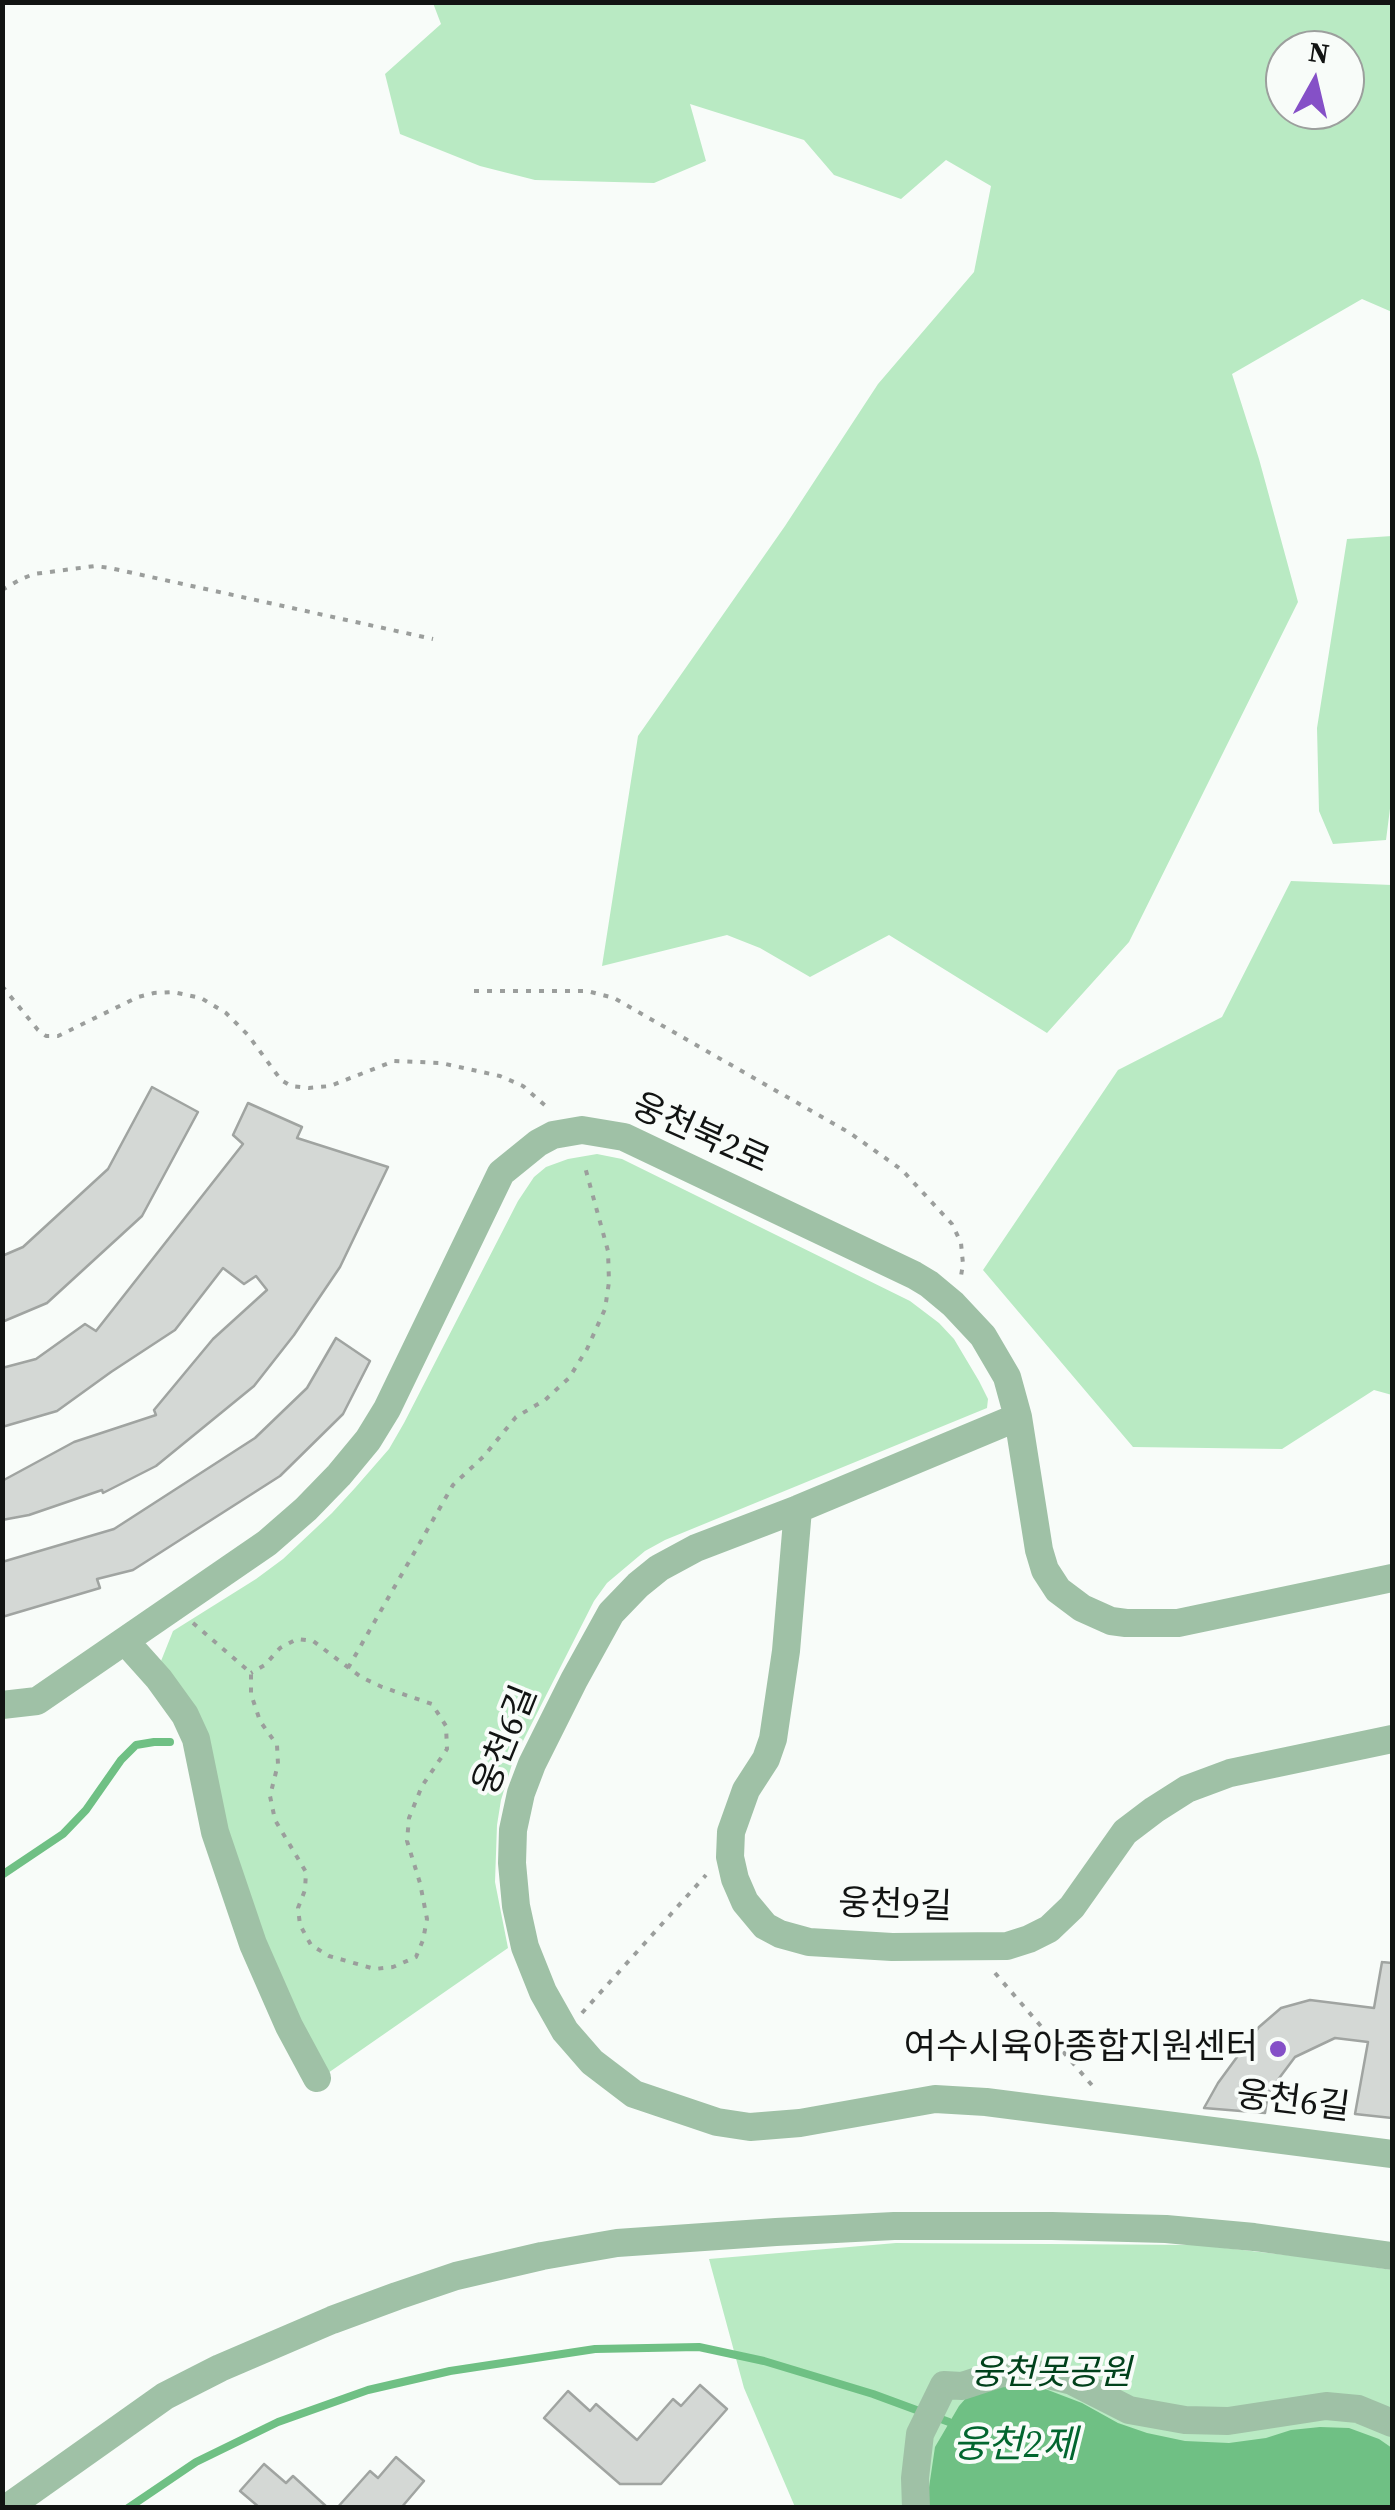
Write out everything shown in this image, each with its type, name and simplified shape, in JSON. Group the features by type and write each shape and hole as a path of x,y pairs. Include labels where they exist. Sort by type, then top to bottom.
{"street":[{"name":"웅천북2로","path":"2,1705 37,1701 267,1543 306,1509 368,1440 387,1408 502,1173 538,1143 568,1132 595,1131 624,1138 914,1276 953,1304 973,1324 1008,1377 1045,1570 1058,1590 1096,1615 1126,1623 1178,1623 1392,1578"},
{"name":"웅천6길","path":"1018,1417 696,1548 659,1568 612,1613 532,1764 513,1830 516,1906 525,1948 543,1992 565,2031 592,2062 634,2094 717,2122 750,2126 800,2123 935,2099 986,2102 1392,2154"},
{"name":"웅천9길","path":"798,1509 786,1651 773,1738 766,1759 746,1790 731,1832 730,1857 744,1902 765,1926 780,1934 809,1942 892,1947 1007,1946 1029,1939 1048,1929 1072,1906 1125,1832 1186,1789 1230,1773 1392,1739"},
{"path":"125,1641 185,1715 196,1739 215,1832 254,1944 289,2026 318,2078"},
{"path":"2,1726 37,1701"},
{"path":"7,2508 165,2396 220,2368 397,2296 456,2276 542,2256 617,2244 776,2232 894,2226 1052,2226 1254,2236 1392,2256"},
{"path":"916,2508 920,2434 944,2385 962,2386 1002,2373 1048,2375 1072,2381 1129,2410 1185,2420 1228,2421 1326,2406 1358,2409 1392,2423"}],"path":[{"path":"2,590 34,574 95,566 142,573 432,639"},
{"path":"2,986 42,1034 53,1036 154,993 173,992 201,998 236,1022 281,1080 291,1086 330,1086 394,1060 474,1068 523,1086 568,1132"},
{"path":"474,991 588,992 614,998 872,1147 910,1178 958,1234 963,1264 953,1304"},
{"path":"348,1668 453,1485 516,1418 546,1400 568,1378 587,1349 605,1309 610,1282 608,1250 585,1167"},
{"path":"193,1622 251,1673 260,1721 277,1745 278,1764 270,1796 274,1820 306,1872 298,1908 300,1925 311,1944 329,1956 375,1969 394,1968 416,1957 427,1919 407,1842 409,1818 422,1786 446,1749 446,1726 432,1704 382,1687 348,1668 313,1641 297,1639 251,1673"},
{"path":"565,2031 718,1862 730,1857"},
{"path":"972,1947 1122,2120"}],"green space":[{"path":"433,3 1392,3 1392,312 1362,299 1232,374 1298,602 1129,942 1047,1033 889,935 810,977 760,948 727,935 602,966 638,736 785,526 878,384 974,272 991,186 946,160 901,199 834,175 804,140 690,104 706,161 654,183 535,180 480,166 400,134 385,74 441,24"},
{"path":"1392,536 1392,793 1386,840 1333,844 1319,811 1317,728 1347,539"},
{"path":"1291,881 1392,885 1392,1395 1374,1390 1282,1449 1133,1447 983,1270 1118,1070 1222,1017"},
{"path":"597,1154 622,1159 910,1301 954,1339 988,1399 987,1408 665,1540 645,1551 607,1583 594,1601 513,1761 501,1800 495,1882 508,1948 328,2073 280,1983 159,1666 173,1631 283,1559 332,1513 389,1449 534,1177 546,1167"},
{"name":"웅천못공원","path":"896,2243 1198,2245 1392,2270 1392,2507 795,2507 744,2388 709,2259"}],"water":[{"name":"웅천2제","path":"1013,2385 1040,2387 1082,2403 1118,2423 1185,2441 1229,2443 1291,2430 1349,2428 1392,2448 1392,2507 929,2508 935,2447 959,2406 967,2397"}],"building":[{"path":"152,1087 198,1112 142,1216 47,1303 2,1322 2,1256 23,1247 108,1169"},
{"path":"248,1103 302,1127 297,1138 388,1167 340,1267 254,1386 156,1466 103,1493 102,1490 2,1520 2,1481 74,1442 156,1415 154,1410 213,1339 267,1290 256,1276 244,1284 223,1268 175,1330 57,1411 2,1427 2,1368 36,1359 85,1324 96,1331 243,1144 233,1135"},
{"path":"336,1338 370,1361 343,1414 280,1476 133,1570 97,1579 100,1588 2,1617 2,1562 114,1529 255,1438 307,1388"},
{"name":"여수시육아종합지원센터","path":"1382,1962 1392,1963 1392,2118 1355,2114 1368,2042 1335,2038 1295,2057 1268,2093 1265,2113 1204,2108 1259,2027 1281,2008 1310,2000 1374,2008"},
{"path":"700,2385 727,2409 661,2484 620,2484 544,2418 568,2391 590,2411 596,2404 637,2440 673,2399 681,2406"},
{"path":"396,2457 424,2481 401,2508 337,2508 370,2471 378,2478"},
{"path":"264,2464 286,2483 293,2476 328,2508 260,2508 240,2491"}],"waterway":[{"path":"2,1875 63,1834 136,1745 170,1742"},
{"path":"128,2508 196,2462 278,2422 368,2390 450,2371 595,2349 699,2347 764,2361 949,2422"}],"place":[{"name":"여수시육아종합지원센터","path":"1278,2049"}]}
